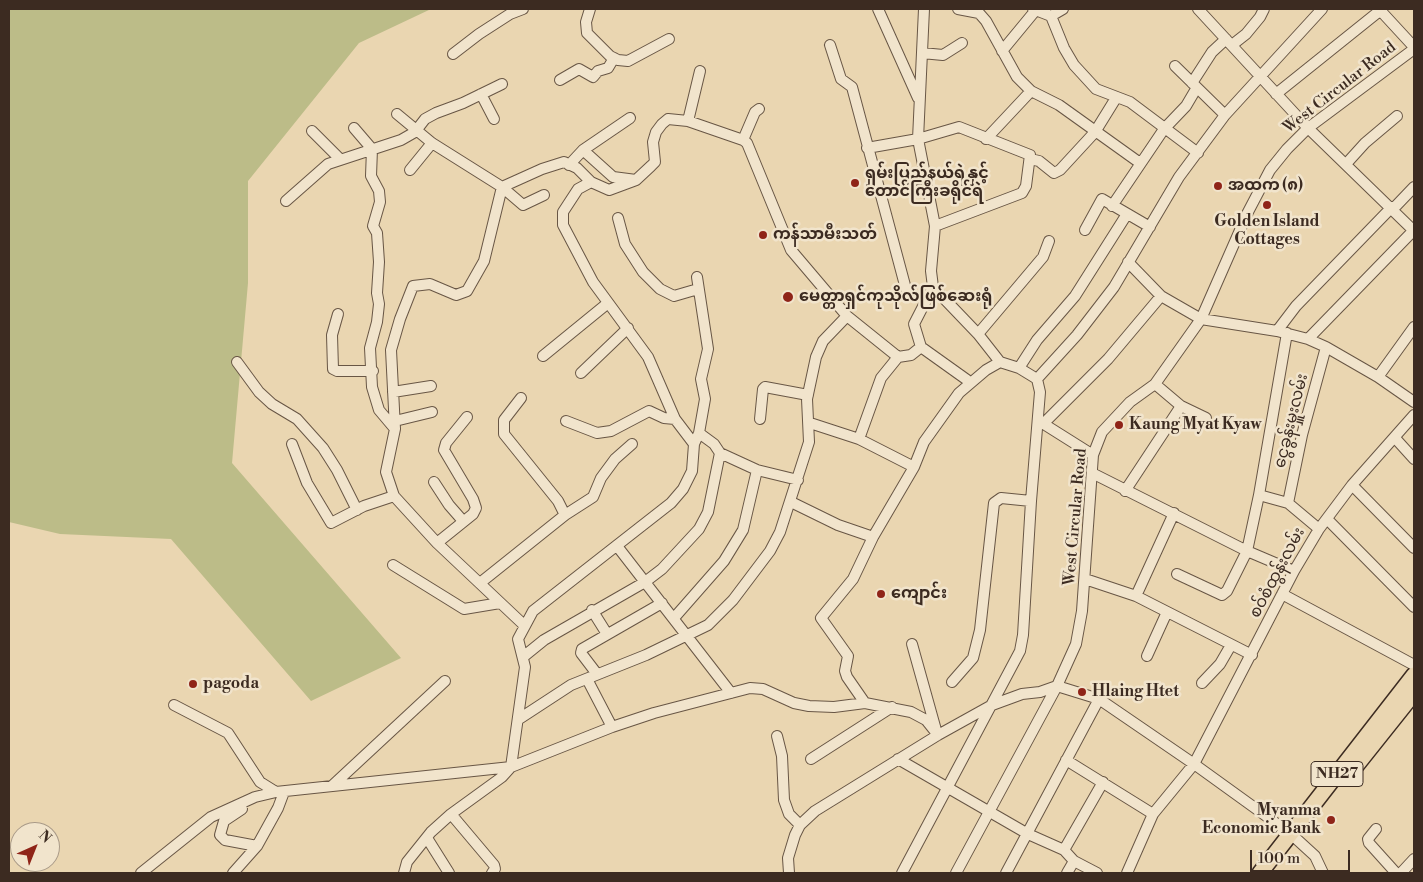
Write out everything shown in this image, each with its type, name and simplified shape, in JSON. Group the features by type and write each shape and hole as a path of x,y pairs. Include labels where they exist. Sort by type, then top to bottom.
{"highway":[{"name":"NH27","path":"1270,873 1294,837 1414,675"},
{"name":"NH27","path":"1260,873 1294,837 1414,693"}],"street":[{"path":"453,54 510,14 523,9"},
{"path":"590,9 586,22 587,32 614,58 628,61 669,39"},
{"path":"878,9 920,101"},
{"path":"924,9 918,139 935,226 931,271 933,287 914,324 921,347 970,382"},
{"path":"958,9 979,13 991,27 1017,77 1031,91 1059,106 1140,163"},
{"path":"1051,16 1063,9"},
{"path":"1198,9 1308,128 1414,230 1308,340"},
{"path":"1112,206 1164,129 1186,106 1212,52 1246,34 1264,9"},
{"path":"1037,379 1077,335 1114,287 1179,177 1225,115 1259,75 1322,9"},
{"path":"1276,94 1380,9 1414,48"},
{"path":"1002,51 1034,10 1051,16 1064,48 1074,65 1096,89 1130,102 1198,153"},
{"path":"922,53 942,55 962,43"},
{"path":"830,45 841,79 852,87 906,289"},
{"name":"West Circular Road","path":"956,873 1058,686 1076,644 1085,578 1093,455 1102,432 1130,402 1155,384 1201,319 1248,212 1270,170 1308,128 1414,48"},
{"path":"560,80 579,69 593,78 598,71 608,68 614,58"},
{"path":"1175,66 1225,115"},
{"path":"688,122 700,71"},
{"path":"286,202 328,164 401,140 415,132 425,119 502,84"},
{"path":"986,139 1031,91"},
{"path":"481,94 494,119"},
{"path":"868,148 918,139 959,127 1026,153 1030,158 1057,172 1095,132 1116,98"},
{"path":"743,140 755,112 759,109"},
{"path":"397,114 415,132 502,187 523,205 544,195"},
{"path":"1346,164 1365,143 1397,116"},
{"path":"569,164 583,150 630,118"},
{"path":"502,187 542,169 564,162 577,168 591,182 609,190 636,180 655,162 653,142 656,132 668,119 688,122 743,140 750,148 791,250 847,316 898,357"},
{"path":"354,128 372,149 371,176 378,191 380,202 373,226 376,233 379,262 376,293 379,304 377,322 370,348 373,371 372,387 379,410 395,425"},
{"path":"312,131 340,159"},
{"path":"410,170 432,143"},
{"path":"583,150 613,177 636,180"},
{"path":"935,226 1022,193 1026,186 1030,158"},
{"path":"591,182 578,189 563,212 563,225 593,282 648,357 675,418 694,444"},
{"path":"502,187 484,261 467,291 456,294 430,284 413,286 400,319 391,350 395,425 386,472 394,496 437,543 525,626"},
{"path":"1177,574 1222,595 1227,591 1247,551 1259,496 1282,332 1296,306 1414,187"},
{"path":"1085,230 1102,199 1150,227"},
{"path":"1019,368 1037,340 1074,296 1127,214"},
{"path":"618,218 625,244 643,272 660,290 674,296 698,289"},
{"path":"978,334 1043,257 1049,241"},
{"path":"1128,262 1161,296 1201,319 1282,332 1326,347 1378,377 1414,402"},
{"path":"404,873 407,862 451,814 502,777 511,767 525,667 518,640 533,612 671,502 683,489 692,471 694,444 699,433 705,399 701,379 708,349 697,277"},
{"path":"902,873 1019,655 1023,635 1030,502 1041,422 1040,392 1037,379 1019,368 1000,362 978,334 933,287"},
{"path":"1041,422 1108,359 1161,296"},
{"path":"543,356 608,303"},
{"path":"338,314 332,335 333,369 337,371 373,371"},
{"path":"519,718 570,684 646,655 708,625 733,600 770,551 780,532 809,442 808,396 811,374 823,341 847,316"},
{"path":"1378,377 1414,327"},
{"path":"581,373 628,328"},
{"path":"859,439 881,378 898,357 910,355 921,347"},
{"name":"ငွေခွန်းမှူးလမ်း","path":"1288,503 1302,435 1326,347"},
{"path":"237,362 259,392 272,404 297,419 322,448 337,470 357,510"},
{"path":"865,703 845,672 848,656 821,618 853,579 874,537 914,467 924,442 959,392 970,382 1000,362"},
{"path":"1155,384 1181,406 1206,418"},
{"path":"393,392 431,386"},
{"path":"760,419 762,389 766,387 808,396"},
{"path":"521,398 504,420 504,434 558,501 565,514"},
{"path":"1125,491 1181,406"},
{"path":"566,421 597,433 611,431 649,411 664,418 675,418"},
{"path":"395,425 432,412"},
{"name":"စဝ်စံထွန်းလမ်း","path":"1127,873 1153,814 1194,764 1294,571 1319,529 1352,486 1414,415"},
{"path":"437,543 473,514 475,504 444,450 446,443 466,417"},
{"path":"1041,422 1093,455"},
{"path":"810,423 859,439 914,467"},
{"path":"699,433 714,444 720,453 757,470 798,480"},
{"path":"1395,438 1414,459"},
{"path":"292,444 307,483 332,523 357,510 394,496"},
{"path":"480,583 565,514 593,497 601,478 615,459 632,444"},
{"path":"523,657 544,640 592,610 645,582 662,569 699,528 708,512 720,453"},
{"path":"674,618 724,561 743,530 757,470"},
{"path":"1092,474 1174,513 1247,551 1294,571"},
{"path":"434,482 449,505 463,521"},
{"path":"1352,486 1414,548"},
{"path":"1259,496 1288,503 1319,529"},
{"path":"952,682 973,658 980,630 994,503 1001,498 1030,502"},
{"path":"791,502 838,525 874,537"},
{"path":"1136,596 1174,513"},
{"path":"1327,518 1414,607"},
{"path":"617,546 731,693"},
{"path":"393,565 464,609 500,603"},
{"path":"1085,578 1136,596 1252,655"},
{"path":"1282,594 1414,665"},
{"path":"597,674 581,653 582,649 662,603"},
{"path":"592,610 607,634"},
{"path":"1147,656 1167,612"},
{"path":"912,644 938,735"},
{"path":"1202,683 1220,664 1231,645"},
{"path":"586,678 612,727"},
{"path":"332,786 445,681"},
{"path":"789,873 788,858 800,825 815,811 841,793 992,705 1022,694 1040,692 1058,686 1099,699 1194,764 1294,837 1315,856 1323,873"},
{"path":"141,873 211,817 255,797 280,792 511,767 612,727 750,688 763,688 794,702 809,706 834,707 865,703 892,707 911,712 926,720 938,735"},
{"path":"1006,873 1099,699"},
{"path":"174,705 228,734 260,782 280,792"},
{"path":"811,759 892,707"},
{"path":"777,736 782,756 784,800 789,814 800,825"},
{"path":"898,759 1028,834 1064,850 1074,861 1097,873"},
{"path":"1066,760 1153,814"},
{"path":"1064,850 1103,782"},
{"path":"235,873 257,846 278,808 280,792"},
{"path":"255,797 248,805 224,822 220,834 225,840 257,846"},
{"path":"451,814 494,866 495,869 492,873"},
{"path":"1376,829 1368,839 1369,843 1396,873"},
{"path":"427,838 449,873"},
{"path":"1401,873 1414,859"},
{"path":"1068,873 1074,861"}],"green space":[{"path":"9,9 431,9 359,43 248,181 248,283 232,463 401,658 311,701 171,539 60,534 9,522"}],"place":[{"name":"ရှမ်းပြည်နယ်ရဲ နှင့် တောင်ကြီးခရိုင်ရဲ","path":"855,183"},
{"name":"အထက (၈)","path":"1218,186"},
{"name":"Golden Island Cottages","path":"1267,205"},
{"name":"ကန်သာမီးသတ်","path":"763,235"},
{"name":"မေတ္တာရှင်ကုသိုလ်ဖြစ်ဆေးရုံ","path":"788,297"},
{"name":"Kaung Myat Kyaw","path":"1119,425"},
{"name":"ကျောင်း","path":"881,594"},
{"name":"pagoda","path":"193,684"},
{"name":"Hlaing Htet","path":"1082,692"},
{"name":"Myanma Economic Bank","path":"1331,820"}]}
